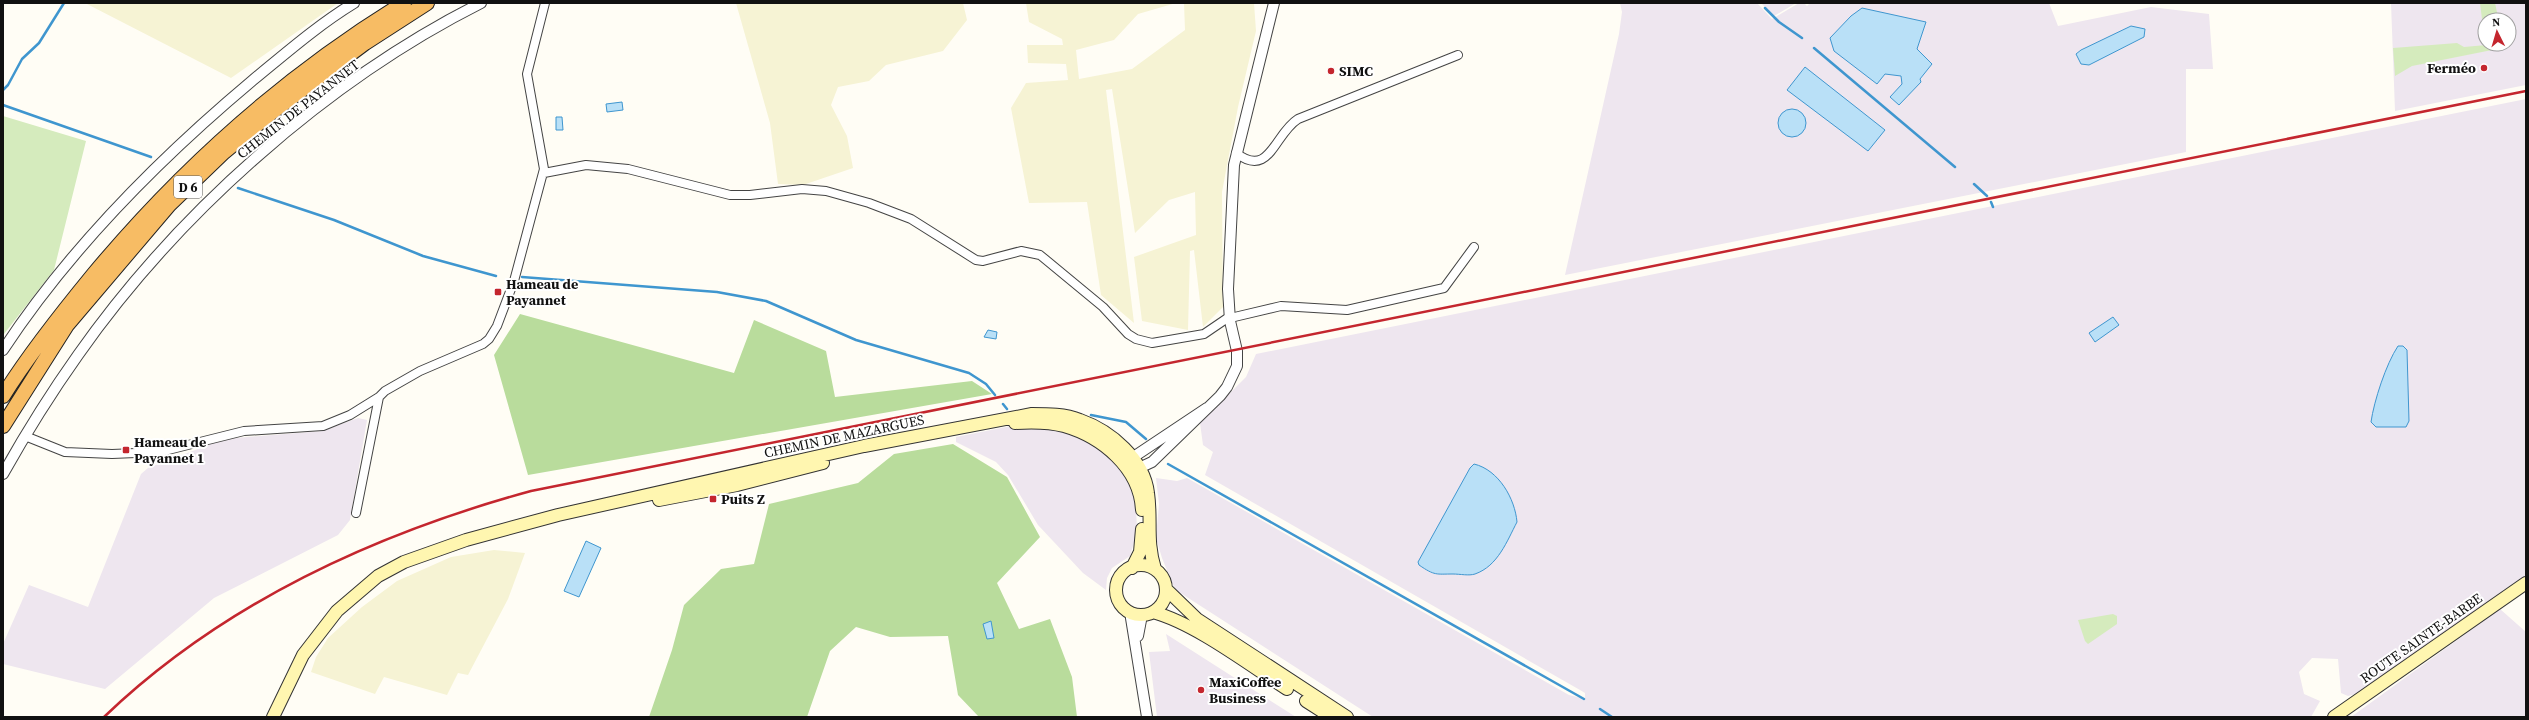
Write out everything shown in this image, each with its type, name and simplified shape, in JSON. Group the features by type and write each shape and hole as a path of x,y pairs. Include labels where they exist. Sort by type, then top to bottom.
{"highway":[{"name":"D 6","path":"3,396 21,368 77,294 130,231 197,161 276,93 360,30 404,3"},
{"name":"D 6","path":"3,426 67,325 169,205 224,152 270,114 365,43 428,3"}],"main road":[{"name":"CHEMIN DE MAZARGUES","path":"273,717 302,655 337,611 378,576 404,562 466,540 737,485 942,432 984,423 1040,423 1063,426 1094,437 1118,458 1132,465"},
{"path":"1132,465 1136,484 1142,500 1141,546 1132,568"},
{"path":"1132,465 1149,494 1148,538 1155,570"},
{"path":"1331,717 1322,714 1210,640 1168,617 1130,612 1120,603 1117,591 1120,578 1132,568 1140,566 1155,570 1160,574 1166,588 1196,619 1347,717"},
{"name":"ROUTE SAINTE-BARBE","path":"2334,717 2526,583"},
{"path":"1147,614 1163,602 1166,588"}],"street":[{"path":"3,350 58,275 105,221 178,146 290,50 354,3"},
{"name":"CHEMIN DE PAYANNET","path":"3,474 25,436 78,355 108,315 175,237 246,167 297,123 388,57 480,3"},
{"path":"25,436 65,452 112,454 160,452 244,431 323,426 350,415 404,379 487,342 492,335 514,281 544,173 544,159 527,74 545,3"},
{"path":"1268,21 1270,3"},
{"path":"1132,465 1152,462 1227,388 1237,366 1237,351 1230,318 1228,261 1232,185 1236,153 1268,21 1274,3"},
{"path":"1236,153 1248,161 1260,161 1268,155 1286,128 1298,119 1458,54"},
{"path":"544,173 586,165 628,169 730,195 750,196 802,189 841,195 911,218 976,260 983,260 1021,251 1040,255 1103,307 1128,334 1142,341 1152,343 1204,334 1230,318 1285,306 1333,310 1354,309 1444,288 1474,247"},
{"path":"356,513 379,397"},
{"path":"1132,465 1207,408"},
{"path":"1130,612 1147,717"},
{"path":"1137,648 1147,614"}],"shaded area":[{"path":"85,3 338,3 231,78"},
{"path":"736,3 963,3 967,20 943,51 886,65 869,81 838,87 831,105 847,136 853,168 803,185 778,184 770,123"},
{"path":"1026,3 1176,3 1138,14 1114,40 1076,50 1079,79 1132,69 1185,30 1184,3 1254,3 1256,31 1238,107 1222,192 1223,307 1203,327 1194,250 1190,251 1188,330 1142,321 1134,257 1196,235 1195,192 1169,200 1135,233 1112,89 1106,90 1134,323 1101,295 1087,202 1029,203 1011,108 1026,83 1068,80 1066,64 1028,63 1027,45 1063,45 1062,39 1029,22"},
{"path":"1620,3 1757,3 1772,19 1799,3 1804,3 1807,6 1810,3 2049,3 2058,26 2151,7 2209,14 2213,69 2186,69 2186,152 1565,275 1619,34 1622,12"},
{"path":"1761,3 1796,3 1774,16"},
{"path":"2391,3 2526,3 2526,85 2395,111"},
{"path":"2526,99 2526,575 2356,694 2348,696 2341,693 2338,659 2312,658 2299,672 2304,694 2320,701 2311,717 1373,717 1179,592 1173,585 1162,558 1156,538 1159,504 1156,478 1177,481 1187,478 1569,695 1585,699 1585,693 1580,690 1205,475 1213,452 1203,445 1200,423 1246,377 1256,354"},
{"path":"358,418 367,420 350,520 338,535 214,598 105,689 3,664 3,644 29,585 88,607 141,474 148,468 211,444 235,438 322,431"},
{"path":"1011,426 1061,431 1092,442 1113,460 1128,481 1136,505 1137,532 1130,556 1112,568 1107,578 1106,590 1083,573 1038,525 1008,475 996,462 956,442 956,437"},
{"path":"494,550 525,553 508,599 468,675 458,673 447,695 384,677 375,694 311,672 316,657 328,638 362,607 397,581 451,557"},
{"path":"2500,609 2526,632 2526,717 2351,717"},
{"path":"1166,634 1296,717 1157,717 1149,652 1170,651"}],"green space":[{"path":"2480,3 2495,3 2497,12 2481,12"},
{"path":"2457,43 2464,47 2477,46 2477,52 2482,52 2412,66 2395,76 2393,48"},
{"path":"3,116 86,141 54,270 4,334"},
{"path":"520,314 734,373 754,320 826,351 835,397 972,381 992,394 528,475 494,355"},
{"path":"953,444 1007,477 1040,537 997,583 1019,629 1050,619 1072,677 1077,717 979,717 958,695 948,636 890,637 856,627 830,651 807,717 649,717 672,650 684,605 721,569 754,564 769,504 858,483 894,454"},
{"path":"2113,614 2117,616 2117,624 2088,644 2085,641 2078,620"}],"water":[{"path":"1862,8 1926,22 1917,49 1932,64 1920,79 1921,82 1899,105 1890,97 1902,84 1901,76 1885,74 1877,84 1834,51 1830,38 1851,16"},
{"path":"2131,26 2145,29 2144,37 2089,65 2081,64 2076,54 2081,50"},
{"path":"1805,67 1885,130 1868,151 1787,90"},
{"path":"622,102 623,110 607,112 606,104"},
{"path":"1792,109 1802,113 1806,123 1802,133 1792,137 1782,133 1778,123 1782,113"},
{"path":"556,117 562,117 563,130 556,130"},
{"path":"2113,317 2119,325 2095,342 2089,333"},
{"path":"988,330 997,332 996,339 984,337"},
{"path":"2398,346 2403,346 2407,350 2409,421 2406,427 2376,427 2371,422 2375,404 2385,372"},
{"path":"1474,464 1491,472 1504,487 1513,504 1517,522 1501,552 1490,565 1483,570 1470,575 1432,573 1419,565 1418,562 1470,468"},
{"path":"586,541 601,548 579,597 564,591"},
{"path":"991,621 994,638 987,639 983,624"}],"waterway":[{"path":"3,90 8,85 22,59 39,43 64,3"},
{"path":"1765,8 1779,22 1802,38"},
{"path":"1814,48 1955,167"},
{"path":"3,105 151,157"},
{"path":"1974,184 1987,196"},
{"path":"238,188 334,220 423,256 496,276"},
{"path":"1991,202 1993,207"},
{"path":"522,277 717,292 766,301 856,340 969,373 986,384 995,395"},
{"path":"1003,404 1007,409"},
{"path":"1091,415 1126,422 1146,439"},
{"path":"1168,464 1584,699"},
{"path":"1600,709 1612,717"}],"railway":[{"path":"104,717 150,676 199,640 250,607 303,577 358,551 415,528 472,508 531,491 2526,91"}],"place":[{"name":"Ferméo","path":"2484,68"},
{"name":"SIMC","path":"1331,71"},
{"name":"Hameau de Payannet","path":"498,292"},
{"name":"Hameau de Payannet 1","path":"126,450"},
{"name":"Puits Z","path":"713,499"},
{"name":"MaxiCoffee Business","path":"1201,690"}]}
